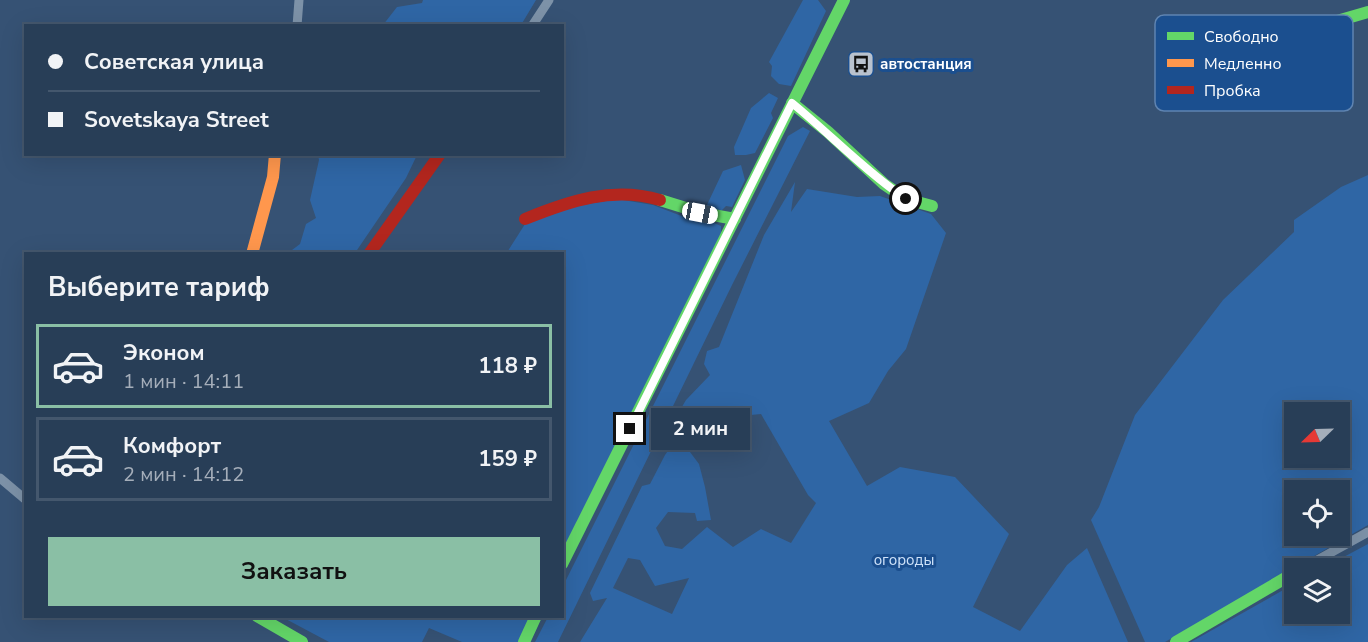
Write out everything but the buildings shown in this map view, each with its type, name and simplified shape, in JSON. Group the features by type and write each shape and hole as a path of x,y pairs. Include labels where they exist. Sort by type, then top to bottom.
{"street":[{"path":"297,24 299,0"},
{"path":"533,24 549,0"},
{"path":"564,560 844,0"},
{"path":"1353,16 1368,12"},
{"path":"792,103 828,132 884,184 906,199 932,206"},
{"path":"253,252 273,177 275,156"},
{"path":"370,252 439,156"},
{"path":"525,219 551,208 589,197 614,194 648,197 688,211 735,219"},
{"path":"0,478 24,498"},
{"path":"1321,558 1368,532"},
{"path":"1176,642 1284,579"},
{"path":"260,618 302,642"},
{"path":"524,642 535,618"}],"green space":[{"path":"423,0 536,0 522,24 384,24 397,7 422,3"},
{"path":"803,0 818,0 826,11 791,86 779,84 771,76 772,66 769,62"},
{"path":"769,93 778,98 771,113 773,118 755,153 735,155 734,147 751,108"},
{"path":"803,127 810,131 732,285 558,642 535,642 547,618 564,618 564,584 788,136"},
{"path":"318,156 417,156 406,178 356,252 289,252 300,244 306,224 316,218 310,200"},
{"path":"741,165 745,180 732,207 726,206 721,211 711,211 706,207 723,171"},
{"path":"1368,175 1368,525 1350,535 1350,480 1284,480 1284,546 1332,546 1311,558 1284,558 1284,573 1165,642 1145,642 1091,520 1099,507 1135,415 1223,300 1294,232 1294,220 1341,187"},
{"name":"огороды","path":"795,182 791,212 807,189 857,197 880,196 931,214 946,233 906,349 888,371 869,403 829,421 867,486 900,467 955,477 1009,534 973,607 1020,631 1067,565 1087,548 1128,642 580,642 607,598 593,601 590,593 642,486 650,484 665,455 678,437 666,434 686,400 710,375 704,364 707,351 719,347 764,235","holes":["761,414 808,495 816,503 791,543 761,529 733,547 707,527 682,549 665,546 656,528 668,512 695,513 697,521 711,520 699,464 684,444 687,436 700,438 730,417","628,558 640,560 655,586 689,578 672,614 613,588"]},
{"path":"617,199 653,205 697,222 705,219 721,226 721,235 564,550 564,252 507,252 527,221 571,207"},
{"path":"1368,544 1368,642 1191,642 1284,590 1284,624 1350,624 1350,558 1342,558"},
{"path":"284,618 530,618 518,642 462,642 429,628 422,642 329,642"}],"traffic: fast":[{"path":"564,560 844,0"},
{"path":"1353,16 1368,12"},
{"path":"792,103 828,132 884,184 906,199 932,206"},
{"path":"660,200 702,213 735,219"},
{"path":"1176,642 1284,579"},
{"path":"260,618 302,642"},
{"path":"524,642 535,618"}],"traffic: slow":[{"path":"253,252 273,177 275,156"}],"traffic: jam":[{"path":"370,252 439,156"},
{"path":"525,219 575,201 608,195 643,196 660,200"}],"place":[{"name":"автостанция","path":"861,64"}],"route":[{"path":"630,429 792,103 828,132 884,184 906,199"}]}
